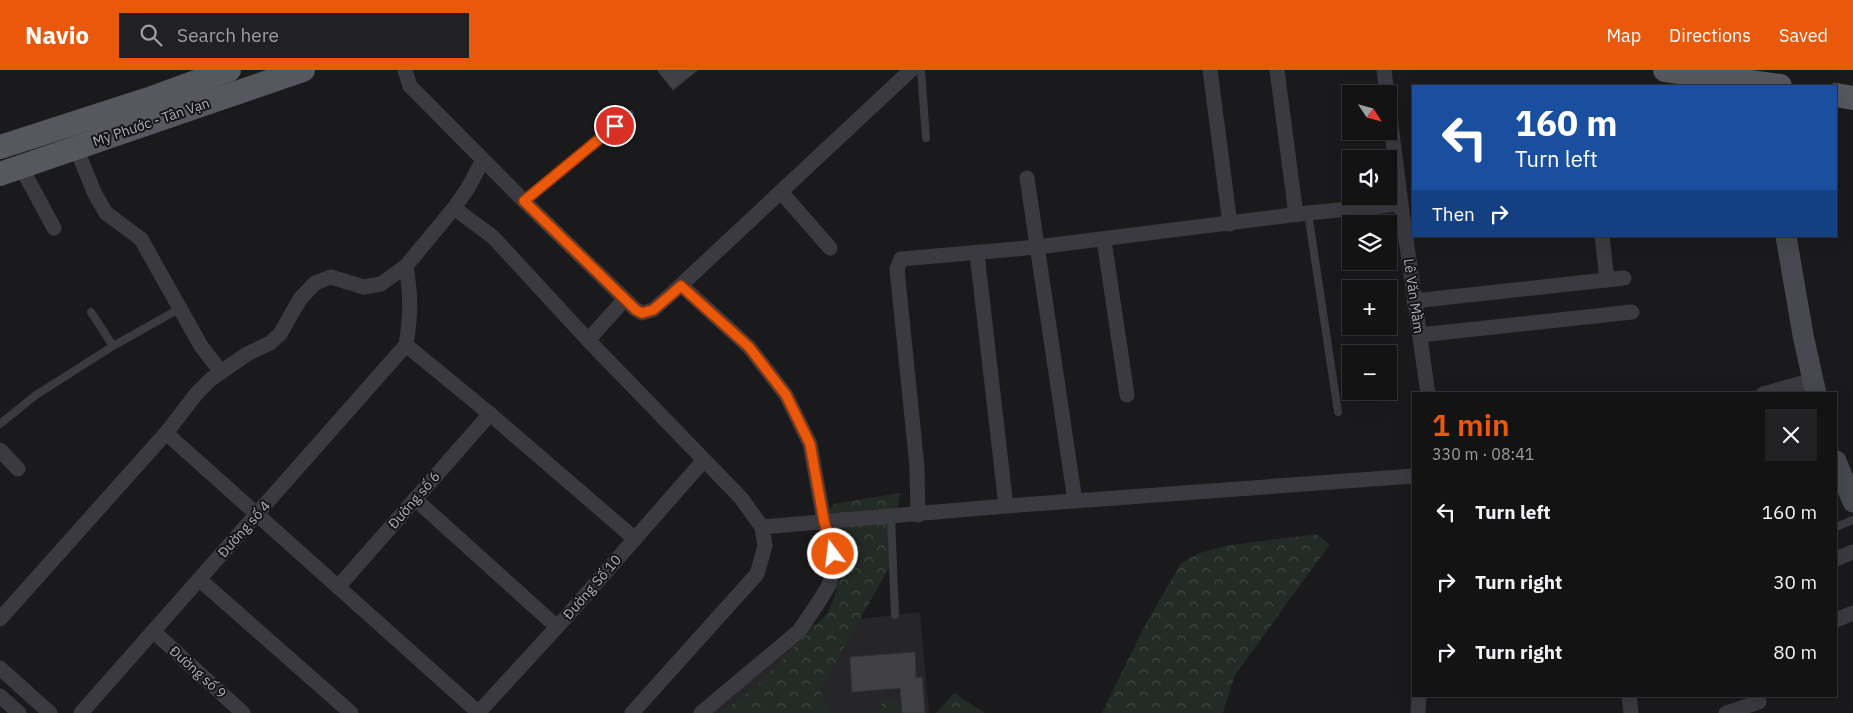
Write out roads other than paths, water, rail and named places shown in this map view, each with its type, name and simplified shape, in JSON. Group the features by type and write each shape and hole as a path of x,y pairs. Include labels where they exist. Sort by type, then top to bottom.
{"main road":[{"name":"Mỹ Phước - Tân Vạn","path":"0,147 146,100 229,70"},
{"name":"Mỹ Phước - Tân Vạn","path":"10,171 302,70"},
{"path":"1665,70 1767,82"},
{"path":"1837,95 1853,98"},
{"path":"1786,237 1815,387"},
{"path":"1837,463 1853,502"}],"street":[{"path":"405,70 410,86 482,160 636,310 642,313 653,310 681,286 912,70"},
{"path":"1210,70 1230,224"},
{"path":"1276,70 1302,214"},
{"path":"1384,70 1386,85"},
{"name":"Lê Văn Mầm","path":"1393,140 1428,392"},
{"path":"76,148 95,194 106,213 141,239 179,309 221,372"},
{"path":"0,619 166,433 211,378 275,339 280,334 300,299 315,283 331,277 364,287 381,284 406,266 432,237 454,208 468,188 482,160"},
{"path":"10,171 54,228"},
{"path":"1026,178 1074,501"},
{"path":"781,192 830,248"},
{"path":"918,515 918,467 897,268 901,259 977,254 1104,240 1302,214 1400,204"},
{"path":"454,208 493,237 588,340 746,503 762,527 765,546 757,574 726,611 632,713"},
{"path":"1602,237 1607,280"},
{"path":"1104,240 1127,395"},
{"path":"977,254 1006,506"},
{"path":"406,266 411,299 406,345 490,414 635,539"},
{"path":"1414,301 1624,278"},
{"path":"681,286 749,347 786,395 810,444 824,521 833,554 829,585 799,631 701,713"},
{"path":"588,340 625,299"},
{"path":"1420,335 1632,312"},
{"name":"Đường số 4","path":"82,713 406,345"},
{"path":"1778,392 1815,387"},
{"name":"Đường số 6","path":"338,587 490,414"},
{"path":"166,433 478,713"},
{"path":"0,450 18,469"},
{"name":"Đường Số 10","path":"478,713 557,627 704,460"},
{"path":"762,527 1006,506 1412,476"},
{"path":"415,499 557,627"},
{"path":"1837,559 1853,552"},
{"path":"200,580 351,713"},
{"path":"1837,620 1853,613"},
{"name":"Đường số 9","path":"153,631 243,713"},
{"path":"0,668 50,713"},
{"path":"0,696 19,713"},
{"path":"1418,713 1419,697"},
{"path":"1629,697 1631,713"},
{"path":"1726,713 1760,704"}],"lane":[{"path":"921,70 926,138"},
{"path":"524,201 630,114"},
{"path":"1302,214 1338,412"},
{"path":"0,424 36,395 113,346 179,309"},
{"path":"91,312 113,346"},
{"path":"891,517 895,615"},
{"path":"1837,527 1853,520"}]}
